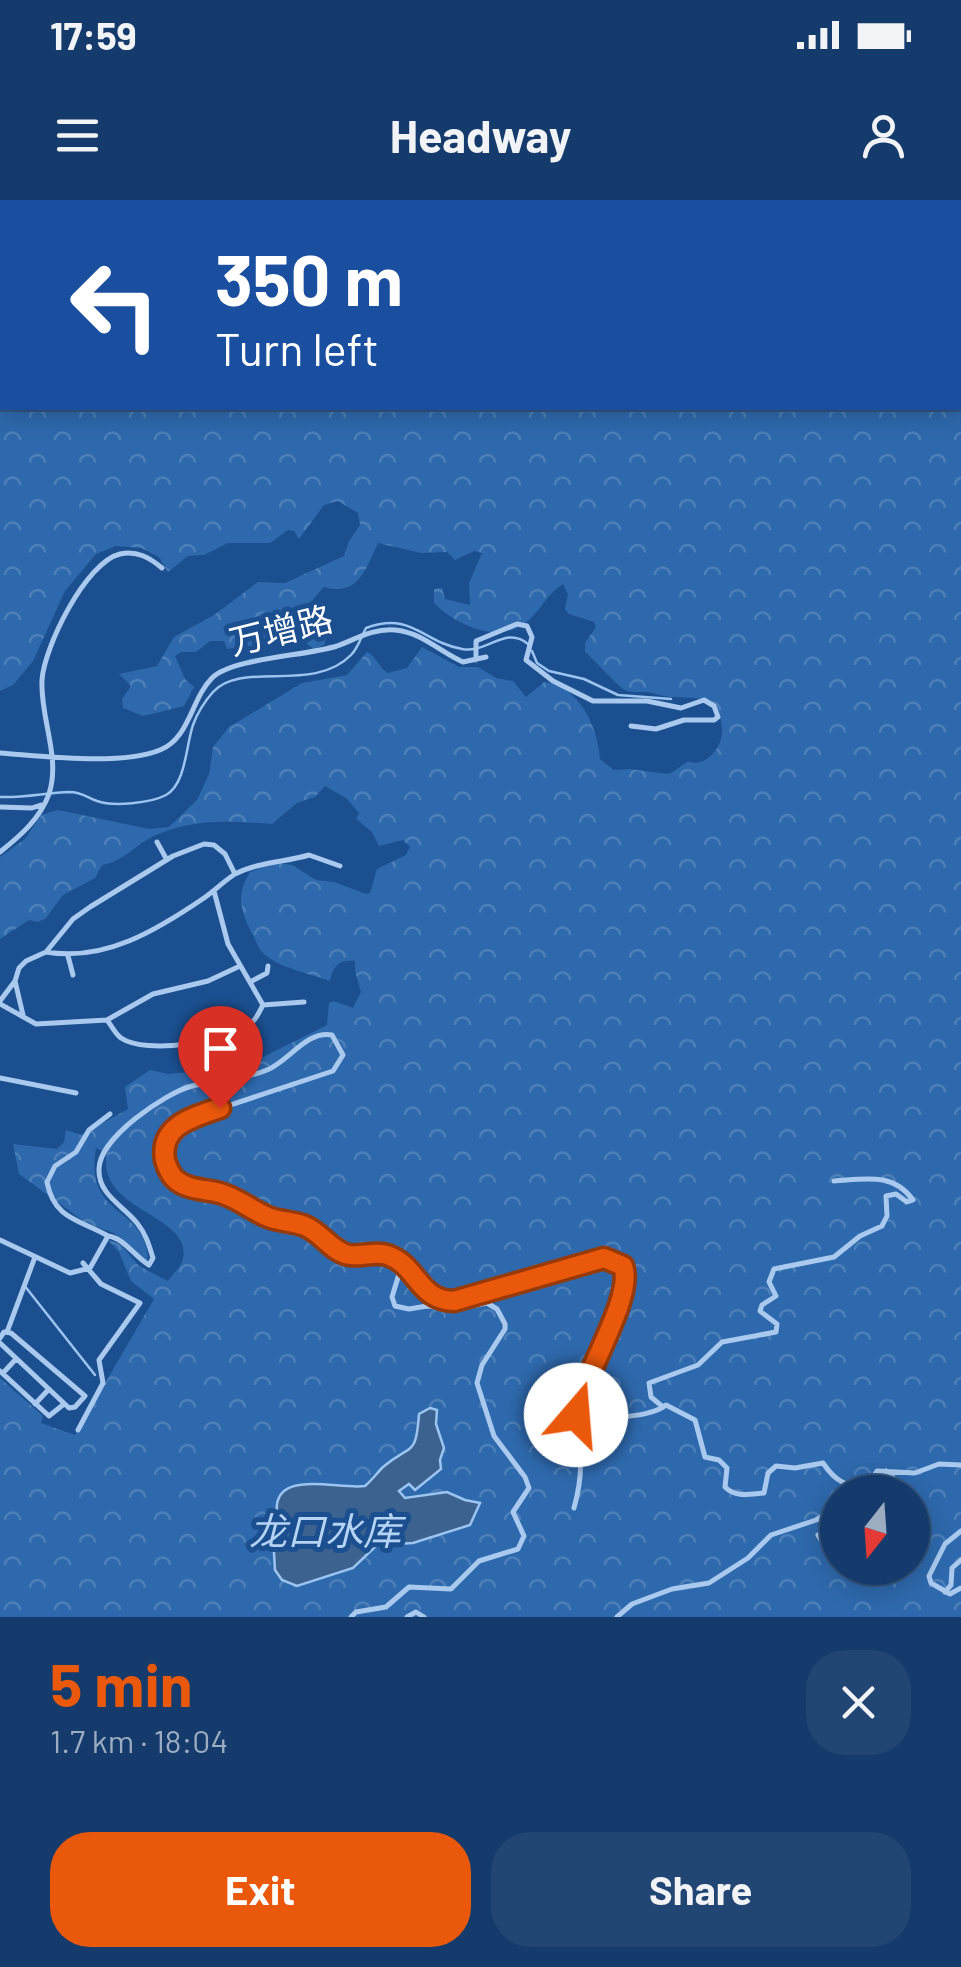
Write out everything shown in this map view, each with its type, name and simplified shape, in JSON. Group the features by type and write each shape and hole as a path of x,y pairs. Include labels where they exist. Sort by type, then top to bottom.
{"street":[{"path":"0,852 26,830 50,788 51,757 42,681 58,631 71,607 92,573 121,553 142,554 162,568"},
{"path":"486,657 475,654 476,641 518,624 531,629 526,660 536,670 593,701 648,701 680,708 704,700 714,706 718,716 714,720 684,720 656,729 631,726"},
{"name":"万增路","path":"0,753 51,757 156,752 176,740 203,689 219,672 316,652 380,629 406,631 464,662 475,654"},
{"path":"0,807 32,808 44,803"},
{"path":"157,842 166,860"},
{"path":"236,874 214,844 194,847 166,860 73,919 46,952 19,968 0,1003 40,1025 107,1020 153,994 208,981 240,966"},
{"path":"46,952 68,956 147,935 236,874 271,862 309,856 340,866"},
{"path":"214,891 222,929 263,1005"},
{"path":"68,956 73,975"},
{"path":"252,982 267,973 268,966"},
{"path":"15,981 23,1015"},
{"path":"263,1005 304,1002"},
{"path":"107,1020 121,1038 154,1046 228,1035 250,1024 263,1005"},
{"path":"110,1114 90,1130 76,1152 55,1166 47,1182 55,1204 64,1214 86,1228 120,1238 132,1255 149,1265 152,1263 146,1235 102,1184 99,1164 112,1139 167,1097 190,1086 254,1076 273,1068 317,1035 332,1035 343,1055 334,1070 185,1120 172,1130 164,1149 166,1167 176,1180 192,1188 232,1197 274,1220 314,1230 336,1250 348,1255 382,1253 400,1260 427,1292 441,1300 470,1296 604,1258 616,1262 627,1276 626,1288 579,1394 576,1415 581,1481 574,1508"},
{"path":"0,1078 76,1092"},
{"path":"663,1407 652,1398 649,1383 698,1365 722,1342 776,1332 777,1324 760,1311 762,1305 776,1296 769,1282 774,1270 834,1257 860,1236 882,1226 887,1216 886,1196 896,1194 906,1202 913,1200 904,1188 884,1178 834,1181"},
{"path":"0,1240 70,1273 78,1273 100,1252 108,1236"},
{"path":"351,1617 362,1610 386,1607 409,1587 451,1588 478,1561 518,1549 524,1536 514,1512 529,1488 494,1436 477,1383 482,1365 505,1330 498,1308 487,1303 455,1308 395,1306 392,1297 399,1282 394,1265 364,1255"},
{"path":"0,1320 8,1326 85,1396 72,1408 65,1404 0,1340 8,1326 35,1256"},
{"path":"78,1430 103,1384 99,1360 140,1302 102,1284 85,1266"},
{"path":"596,1355 595,1416 600,1420 657,1412 670,1406 695,1420 706,1457 719,1460 727,1468 725,1487 730,1492 764,1492 768,1473 776,1466 795,1468 823,1463 833,1477 856,1487 868,1485 875,1472 915,1473 939,1464 961,1465"},
{"path":"16,1359 1,1372 35,1404 49,1416 65,1404"},
{"path":"35,1404 48,1389"},
{"path":"886,1471 890,1475"},
{"path":"617,1617 632,1604 709,1583 748,1558 771,1534 820,1518"},
{"path":"961,1531 946,1544 930,1569 931,1583 945,1592 950,1594 961,1588"},
{"path":"945,1592 952,1568 961,1560"},
{"path":"407,1617 416,1612 424,1617"}],"green space":[{"path":"0,410 961,410 961,1617 0,1617 0,1378 43,1416 41,1423 75,1435 154,1299 131,1281 119,1252 107,1239 121,1245 139,1266 168,1281 182,1262 183,1246 175,1233 116,1189 107,1173 107,1153 96,1148 99,1188 138,1229 148,1261 133,1253 114,1233 86,1223 19,1174 13,1144 57,1149 64,1142 66,1130 81,1135 128,1109 125,1087 150,1070 168,1074 243,1067 327,1025 329,1003 353,1008 361,992 355,961 338,965 330,981 269,958 244,916 243,888 250,872 276,863 292,865 316,880 366,894 370,893 377,869 406,855 410,847 403,840 379,846 372,832 356,819 359,813 346,798 325,786 315,797 297,803 272,824 199,823 156,835 102,865 95,878 63,895 46,918 38,922 29,920 0,939 0,857 25,839 41,815 58,810 149,829 169,827 197,800 209,774 213,747 229,727 302,683 347,675 367,652 388,673 407,668 422,647 459,667 478,667 496,678 513,681 526,697 544,682 557,685 585,710 600,759 614,770 668,774 688,762 701,762 711,756 722,735 720,718 712,704 631,692 617,684 585,652 585,643 596,627 594,622 565,609 568,594 563,584 518,628 506,632 480,630 455,619 434,603 434,589 442,588 445,599 470,605 469,583 482,553 474,551 455,560 447,552 421,553 378,543 365,571 353,584 336,589 324,587 313,599 331,621 324,645 314,649 283,627 270,635 275,644 248,662 252,651 227,649 224,641 210,641 196,652 175,656 185,679 194,687 184,706 143,716 123,708 122,699 131,686 119,674 157,666 174,637 214,615 258,582 285,583 344,556 360,525 358,513 338,501 324,505 299,539 294,531 288,530 270,543 228,543 204,555 188,556 168,572 159,557 141,548 116,546 96,554 65,591 33,661 13,685 0,691"}],"water":[{"name":"龙口水库","path":"430,1408 437,1410 436,1424 444,1448 441,1469 415,1490 409,1484 399,1491 405,1498 447,1492 480,1503 470,1525 413,1543 377,1545 353,1568 297,1586 282,1580 275,1570 273,1536 278,1534 278,1528 271,1523 278,1520 277,1503 282,1492 306,1484 365,1486 414,1444 419,1414"}],"waterway":[{"path":"0,797 73,792 104,803 122,804 166,795 178,782 193,725 213,692 241,678 317,673 335,666 353,652 366,628 406,625 462,649 512,637 528,644"},
{"path":"532,651 537,663 549,671 584,679 618,695 671,699"},
{"path":"24,1285 95,1375"}],"route":[{"path":"220,1108 185,1120 172,1130 164,1149 166,1167 176,1180 192,1188 232,1197 274,1220 314,1230 336,1250 348,1255 382,1253 400,1260 433,1297 454,1301 604,1258 623,1266 627,1276 623,1298 579,1394 576,1415"}]}
